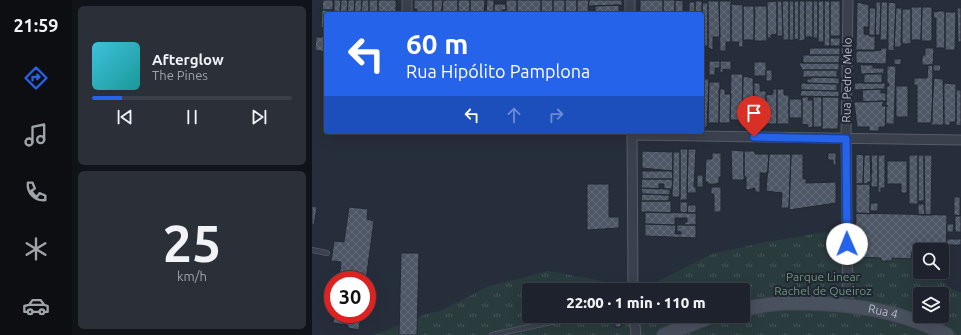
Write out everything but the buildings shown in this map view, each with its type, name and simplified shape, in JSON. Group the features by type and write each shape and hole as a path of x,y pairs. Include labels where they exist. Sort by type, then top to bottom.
{"main road":[{"name":"Rua 4","path":"750,308 784,303 848,305 914,320 947,335"},
{"path":"664,335 694,323"}],"street":[{"path":"407,0 407,12"},
{"path":"630,0 630,12"},
{"name":"Rua Pedro Melo","path":"848,0 846,139 848,305"},
{"path":"632,134 633,283"},
{"path":"668,134 846,139 961,140"},
{"path":"635,323 636,335"}],"lane":[{"path":"312,250 327,252"},
{"path":"492,335 547,323"}],"green space":[{"name":"Parque Linear Rachel de Queiroz","path":"826,232 910,256 913,258 913,279 939,279 949,287 913,287 913,323 949,323 949,287 961,292 961,335 374,335 426,314 440,311 489,286 548,271 608,283 522,283 522,323 750,323 750,283 655,283 712,254 761,243"}],"route":[{"path":"754,137 846,139 847,244"}]}
